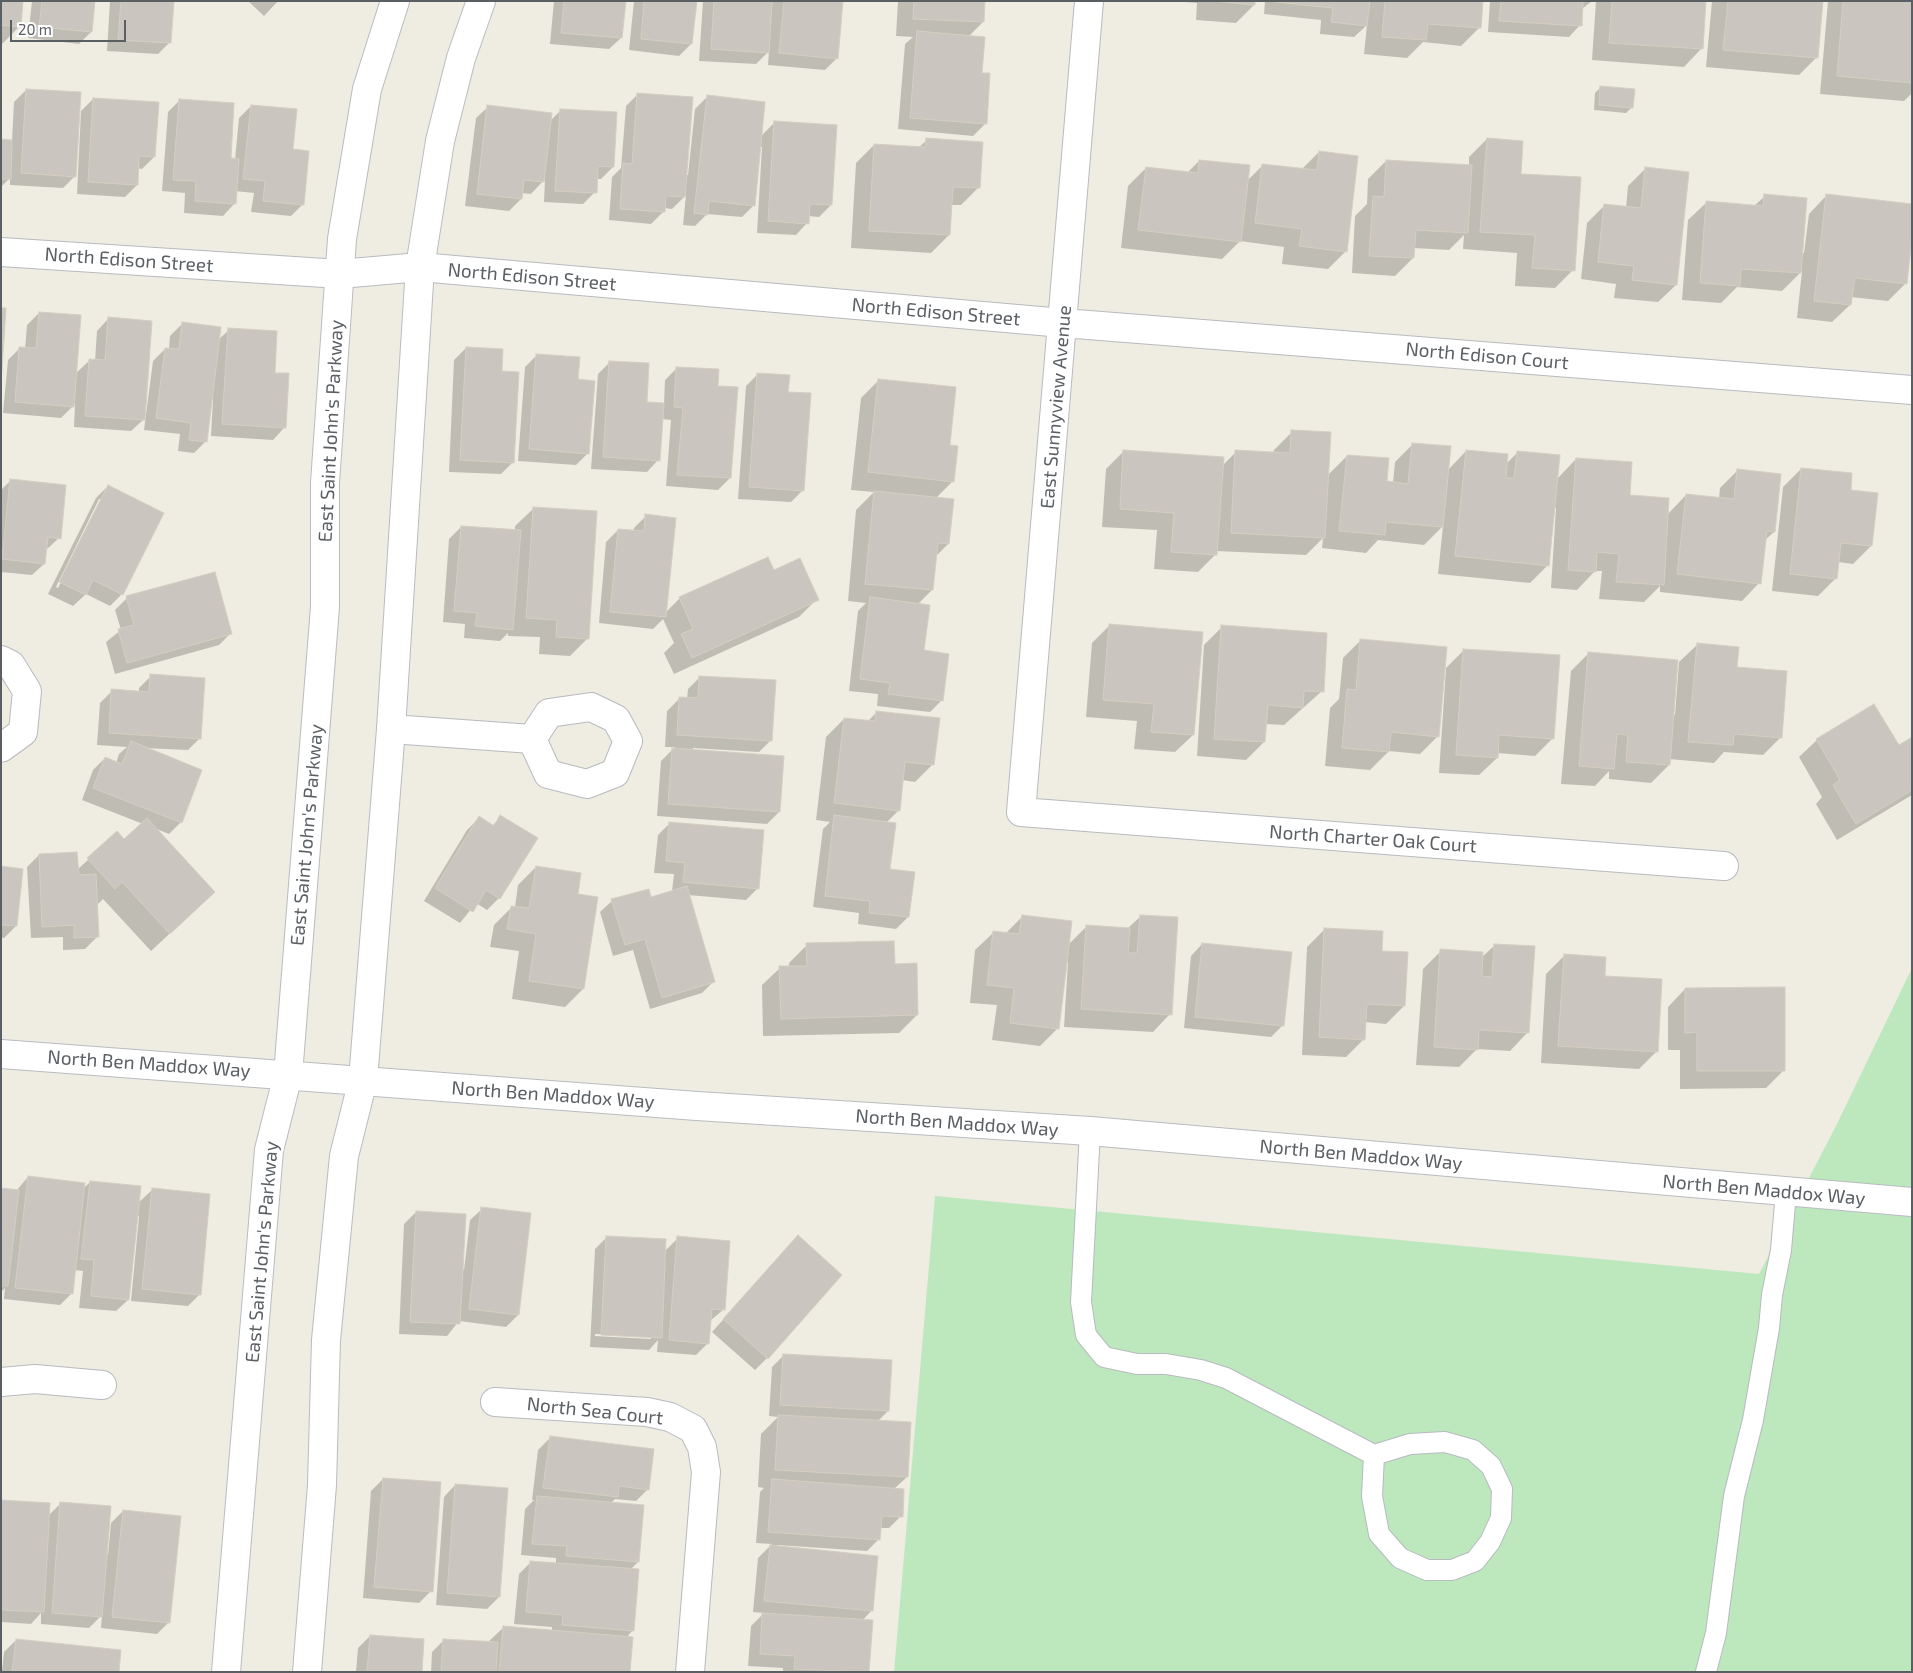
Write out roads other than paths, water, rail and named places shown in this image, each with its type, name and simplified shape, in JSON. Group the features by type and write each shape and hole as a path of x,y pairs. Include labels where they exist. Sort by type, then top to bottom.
{"street":[{"name":"East Saint John's Parkway","path":"226,1672 269,1150 288,1074 325,606 324,483 342,239 367,89 395,1"},
{"path":"307,1672 322,1486 327,1330 344,1156 363,1080 391,729 420,267 440,141 461,58 480,1"},
{"name":"East Sunnyview Avenue","path":"1021,812 1089,1"},
{"name":"North Edison Street","path":"1,252 340,274 420,267 1063,322"},
{"name":"North Edison Court","path":"1063,322 1912,390"},
{"path":"1,660 11,665 27,691 24,732 1,748"},
{"path":"391,729 532,739"},
{"name":"North Charter Oak Court","path":"1021,812 1724,866"},
{"name":"North Ben Maddox Way","path":"1,1054 697,1106 1090,1132 1912,1202"},
{"path":"1,1382 35,1379 102,1385"},
{"name":"North Sea Court","path":"495,1402 647,1412 683,1422 693,1429 702,1447 706,1472 690,1672"}],"lane":[{"path":"1090,1132 1081,1302 1086,1335 1104,1357 1136,1364 1166,1364 1192,1368 1226,1378 1374,1455 1410,1444 1445,1442 1473,1450 1491,1466 1502,1489 1501,1518 1490,1542 1475,1561 1452,1570 1427,1570 1400,1558 1379,1534 1372,1496 1374,1455"},
{"path":"1706,1672 1716,1633 1734,1496 1753,1420 1768,1338 1772,1295 1781,1250 1786,1192"}]}
